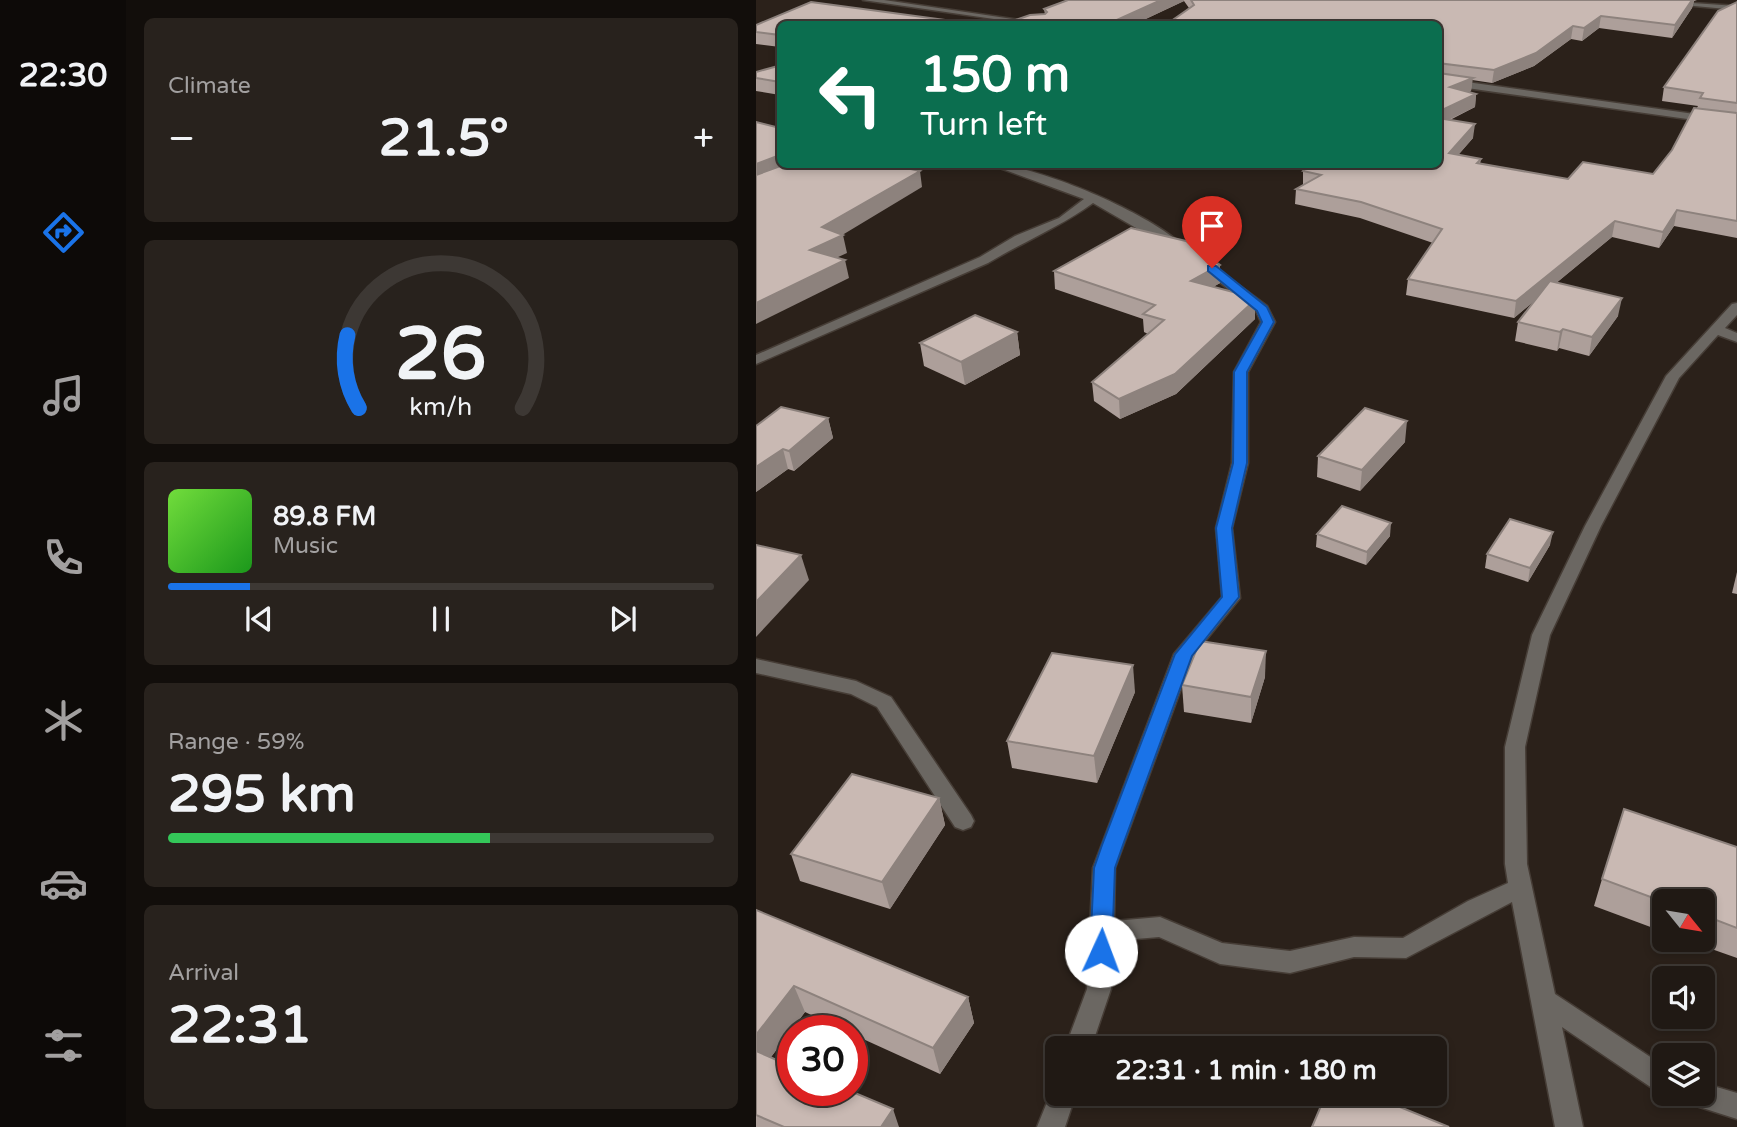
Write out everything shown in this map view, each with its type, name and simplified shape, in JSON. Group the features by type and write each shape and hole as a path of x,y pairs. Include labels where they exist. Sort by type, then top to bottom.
{"street":[{"path":"867,0 1020,21"},
{"path":"1652,0 1737,8"},
{"path":"938,21 960,13"},
{"path":"1442,82 1737,123"},
{"path":"1010,168 1031,173 1092,199 1144,225 1212,268 1262,309 1268,322 1241,372 1240,463 1224,528 1230,597 1184,654 1104,868 1099,989 1082,1036"},
{"path":"756,360 984,261 1019,239 1063,220 1092,199"},
{"path":"1569,1127 1516,864 1515,747 1541,635 1593,526 1673,376 1737,307"},
{"path":"1717,330 1737,338"},
{"path":"756,666 856,688 884,702 908,742 963,821"},
{"path":"1101,932 1160,927 1220,953 1290,962 1354,947 1406,948 1476,908 1521,888"},
{"path":"1544,1002 1652,1073"},
{"path":"1715,1100 1737,1106"},
{"path":"1051,1127 1059,1106"}],"building":[{"path":"1068,0 1161,0 1115,21 1013,21 1030,15 1045,14 1047,12 1044,9"},
{"path":"1191,0 1692,0 1675,25 1601,16 1584,28 1573,26 1536,53 1494,70 1442,64 1442,21 1171,21 1194,5"},
{"path":"811,2 953,21 777,21 777,35 756,32 756,25"},
{"path":"1737,2 1737,103 1700,98 1703,93 1664,87 1718,11"},
{"path":"777,66 777,82 756,78 756,72"},
{"path":"1442,73 1473,78 1450,87 1476,94 1442,110"},
{"path":"1694,108 1737,113 1737,221 1677,210 1663,232 1615,221 1516,301 1408,279 1442,229 1361,202 1296,189 1321,175 1303,171 1306,168 1442,168 1442,119 1475,124 1449,153 1481,159 1477,163 1568,179 1583,162 1653,174 1672,150"},
{"path":"756,122 777,127 777,156 756,164"},
{"path":"777,167 906,168 920,171 822,227 843,235 810,250 845,260 756,303 756,175"},
{"path":"1131,228 1186,241 1220,265 1191,281 1255,300 1175,374 1119,399 1092,382 1164,320 1143,314 1155,305 1054,271"},
{"path":"1550,281 1622,298 1592,337 1518,322"},
{"path":"975,315 1017,332 961,362 920,343"},
{"path":"781,407 828,418 789,451 783,449 756,467 756,426"},
{"path":"1365,408 1407,421 1362,470 1318,456"},
{"path":"1342,506 1391,523 1367,552 1317,534"},
{"path":"1510,519 1553,532 1530,568 1487,554"},
{"path":"756,545 801,555 756,602"},
{"path":"1200,641 1266,651 1251,697 1182,685"},
{"path":"1052,653 1133,665 1094,756 1007,741"},
{"path":"852,774 939,798 882,882 791,854"},
{"path":"1624,809 1737,847 1737,928 1715,920 1715,889 1652,889 1652,898 1602,879"},
{"path":"756,910 968,997 933,1048 868,1019 868,1015 859,1015 794,986 756,1035"},
{"path":"756,1051 777,1060 777,1106 868,1106 868,1098 893,1109 881,1127 784,1127 756,1115"},
{"path":"1321,1106 1397,1106 1449,1127 1312,1127"}],"route":[{"path":"1101,951 1104,868 1184,654 1230,597 1224,528 1240,463 1241,372 1268,322 1262,309 1212,268"}]}
